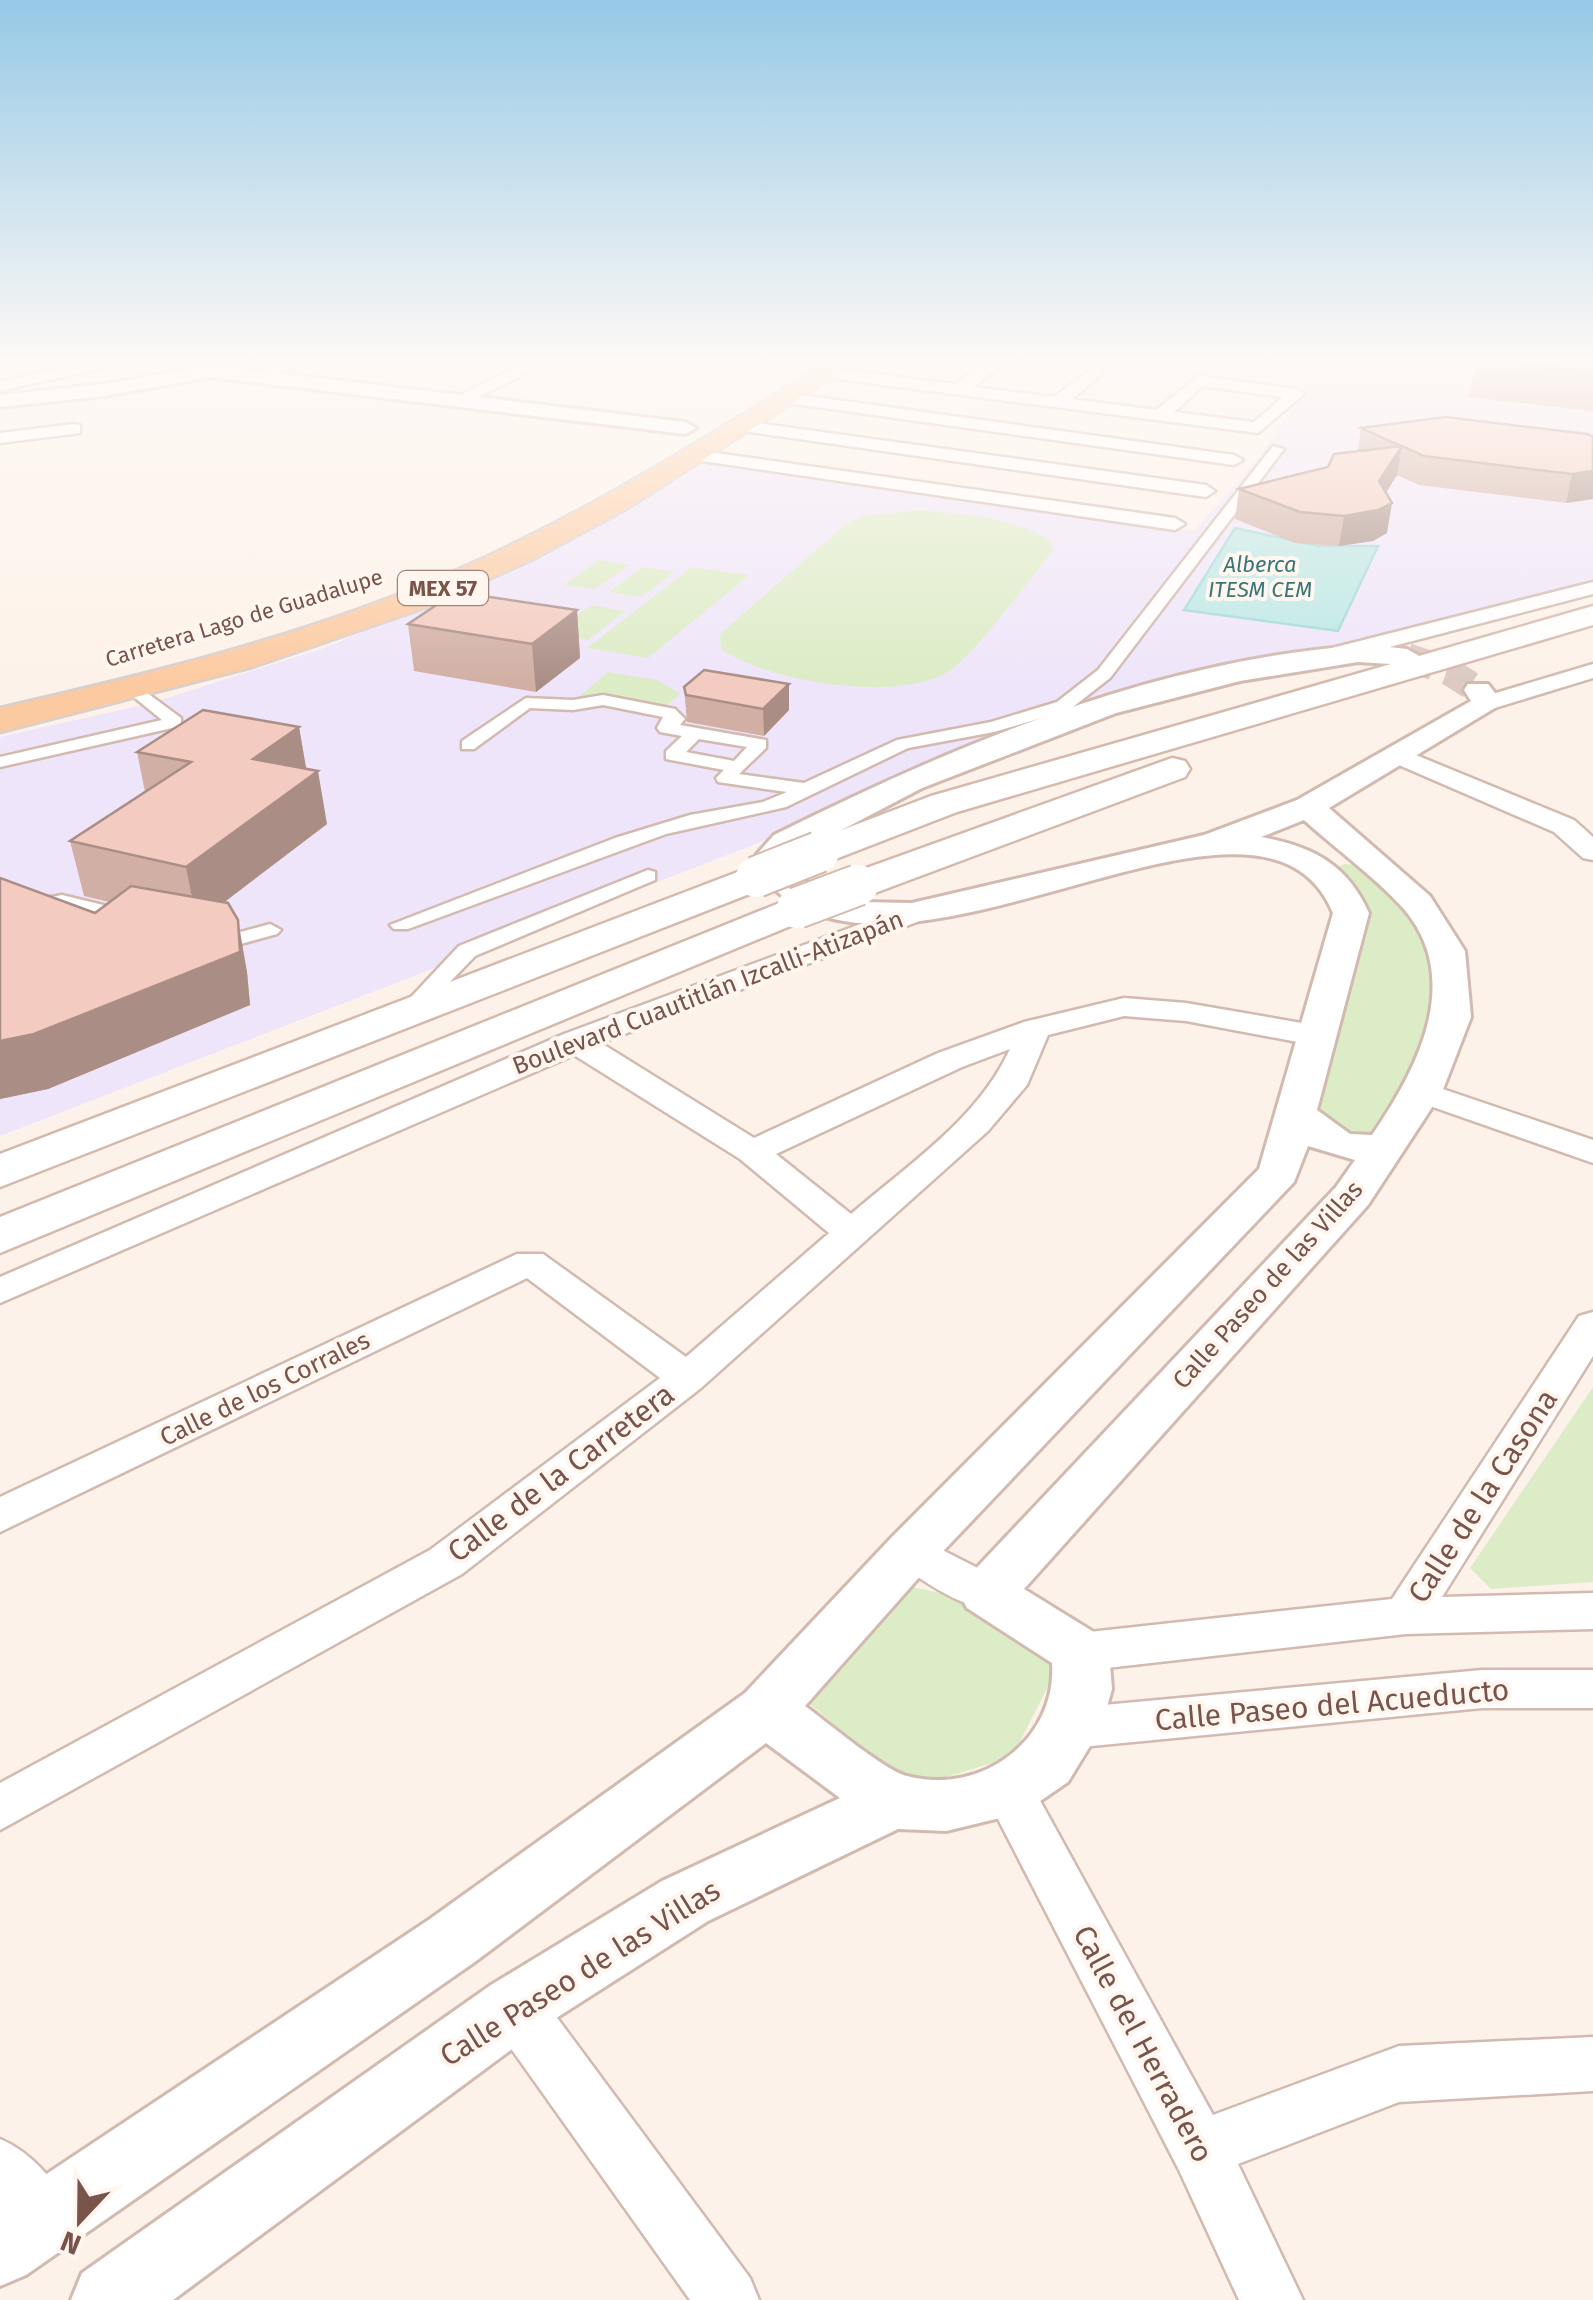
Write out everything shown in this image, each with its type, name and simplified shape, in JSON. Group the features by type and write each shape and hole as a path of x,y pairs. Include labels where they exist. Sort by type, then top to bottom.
{"main road":[{"name":"Carretera Lago de Guadalupe","path":"557,499 618,468"},
{"name":"Carretera Lago de Guadalupe","path":"0,720 196,673 410,602 470,577 646,468"},
{"name":"Boulevard Cuautitlán Izcalli-Atizapán","path":"0,1236 1187,747 1593,615"},
{"name":"Boulevard Cuautitlán Izcalli-Atizapán","path":"0,1172 944,804 1317,716 1593,643"},
{"path":"158,648 196,673"},
{"path":"0,689 53,675"}],"street":[{"path":"787,468 1175,524"},
{"path":"963,493 994,468"},
{"path":"1047,468 1206,491"},
{"path":"401,924 700,818 761,810 903,744 994,728 1063,706 1104,674 1264,468"},
{"path":"912,914 858,912 823,904 783,883 772,866 774,854 786,842 871,798 980,749 1200,681 1312,660 1593,588"},
{"path":"1312,660 1386,653 1407,657"},
{"name":"Boulevard Cuautitlán Izcalli-Atizapán","path":"0,1291 575,1040 800,952 912,914 1214,843 1308,807 1483,696 1593,671"},
{"path":"0,762 175,722 135,690"},
{"path":"468,744 526,702 572,705 603,700 657,709 676,719 666,728 760,744 725,778 806,789 802,791"},
{"path":"695,733 672,755 738,766"},
{"path":"1394,754 1564,826 1593,852"},
{"name":"Calle Paseo de las Villas","path":"987,1593 1352,1196 1422,1092 1452,1017 1447,952 1418,903 1308,807"},
{"path":"1564,826 1593,812"},
{"path":"0,2169 21,2233 453,1940 766,1710 912,1552 1280,1173 1350,913 1344,891 1323,868 1261,845 1214,843"},
{"path":"1323,868 1339,860 1371,860"},
{"path":"410,1010 467,950 648,876"},
{"path":"18,910 62,901 156,924"},
{"path":"193,932 230,941 270,930"},
{"path":"752,1152 950,1060 1035,1029 1124,1008 1151,1007 1319,1036"},
{"name":"Calle de la Carretera","path":"0,1808 446,1562 687,1378 976,1124 1010,1085 1035,1029"},
{"path":"575,1040 752,1152 851,1232"},
{"path":"1422,1092 1593,1152"},
{"path":"1296,1113 1326,1140 1356,1148 1385,1146"},
{"name":"Calle de los Corrales","path":"0,1516 530,1262 687,1378"},
{"name":"Calle de la Casona","path":"1406,1616 1593,1325"},
{"path":"912,1552 987,1593 1080,1652 1406,1616 1593,1611"},
{"name":"Calle Paseo de las Villas","path":"109,2300 515,2007 685,1901 893,1802 946,1805 1008,1790 1047,1764 1070,1728 1084,1689 1080,1652"},
{"name":"Calle Paseo del Acueducto","path":"1070,1728 1482,1689 1593,1689"},
{"path":"766,1710 893,1802"},
{"name":"Calle del Herradero","path":"1008,1790 1200,2149 1272,2300"},
{"path":"515,2007 728,2300"},
{"path":"1200,2149 1399,2074 1593,2064"}],"shaded area":[{"path":"695,468 759,468 1194,531 1249,468 1593,468 1593,579 1330,650 1195,681 784,833 0,1136 0,737 151,703 324,648 536,559"}],"green space":[{"path":"920,510 1019,526 1050,540 1053,551 989,631 952,669 930,680 901,686 835,685 770,671 721,649 720,634 846,524 862,516"},
{"path":"599,560 629,565 595,589 564,585"},
{"path":"643,567 674,572 641,597 609,592"},
{"path":"692,567 749,575 648,658 587,648"},
{"path":"591,605 625,611 588,640 552,634"},
{"path":"608,672 657,680 680,694 661,710 580,696"},
{"path":"1345,864 1368,869 1390,881 1408,900 1423,923 1441,976 1444,1001 1437,1037 1383,1135 1340,1136 1308,1113 1360,920 1332,869"},
{"path":"1593,1387 1593,1582 1491,1589 1470,1568"},
{"path":"889,1585 938,1592 982,1609 1022,1634 1057,1669 1012,1757 910,1788 794,1691"}],"water":[{"name":"Alberca ITESM CEM","path":"1235,528 1318,546 1378,546 1338,631 1184,610"}],"building":[{"path":"1323,468 1387,468 1379,481 1392,503 1378,510 1344,516 1300,512 1239,489"},
{"path":"1525,468 1593,468 1572,474"},
{"path":"456,592 577,610 532,644 408,624"},
{"path":"704,670 789,684 763,709 686,695 684,687"},
{"path":"203,710 299,727 253,759 318,771 186,867 70,841 191,762 137,752"},
{"path":"0,878 95,913 131,886 228,903 238,920 240,952 34,1034 0,1041"}],"tunnel":[{"path":"1407,657 1450,672 1478,690"}]}
